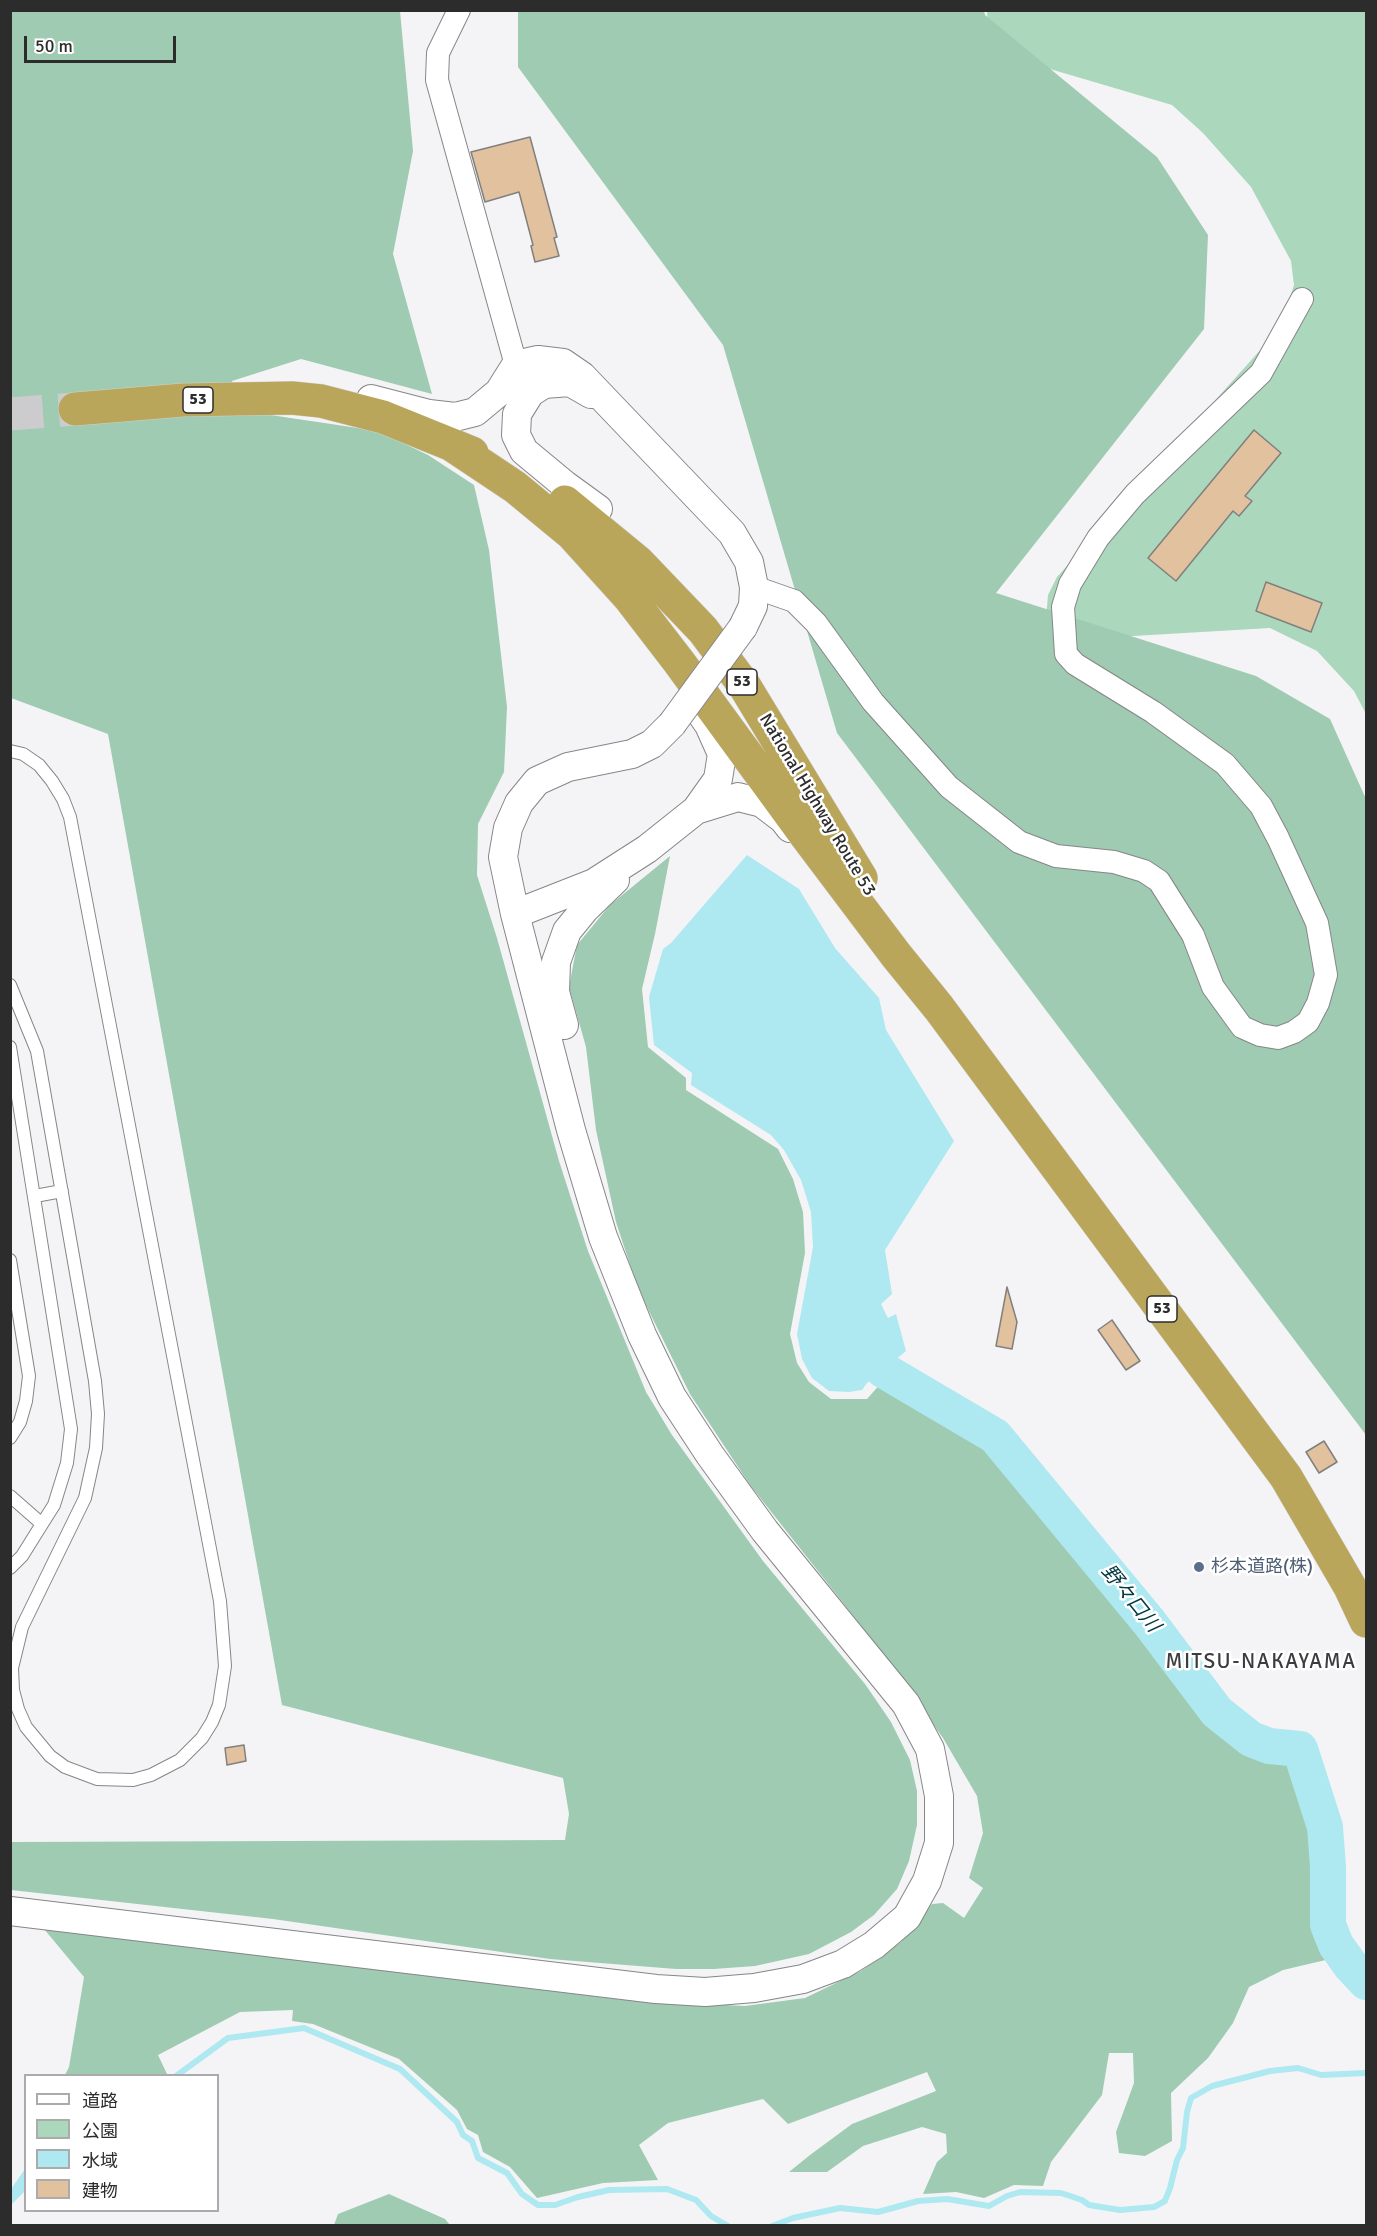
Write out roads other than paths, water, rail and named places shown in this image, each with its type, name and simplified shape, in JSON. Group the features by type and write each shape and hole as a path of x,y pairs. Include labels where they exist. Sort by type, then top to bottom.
{"highway":[{"name":"National Highway Route 53","path":"75,409 183,400 292,398 321,401 383,417 452,445 530,479 562,499 638,562 704,630 744,685 771,728 939,1008"},
{"name":"National Highway Route 53","path":"452,445 514,487 572,534 629,597 896,955 939,1008 1286,1477 1350,1587 1366,1621"}],"street":[{"path":"459,10 438,53 437,80 516,365 530,393"},
{"path":"754,587 794,601 816,623 873,702 949,787 1019,842 1056,856 1114,862 1144,871 1159,881 1193,935 1213,987 1242,1027 1260,1035 1278,1038 1294,1032 1308,1022 1318,1003 1326,975 1317,923 1278,838 1260,806 1225,764 1153,712 1076,664 1066,654 1063,607 1070,584 1098,538 1135,494 1261,373 1302,299"},
{"path":"10,1911 644,1988 705,1992 754,1988 803,1979 843,1964 874,1945 907,1917 927,1881 939,1843 939,1796 930,1749 906,1704 765,1531 710,1455 672,1397 642,1335 603,1237 571,1130 515,914 503,857 508,828 519,803 537,781 568,767 632,754 652,744 672,724 743,627 753,606 754,587 749,562 732,533 582,376 563,363 538,360 516,365 498,392 475,412 455,417 429,414 341,392 321,401"},
{"path":"608,405 570,382 544,384 530,393 517,414 516,435 524,451 565,485 602,511 650,553 707,613 745,667 771,728"},
{"path":"571,1130 573,1062 555,992 556,962 567,931 585,909 647,849 696,810 718,779 722,754 713,735 672,672 572,534"},
{"path":"696,810 738,797 762,803 783,819 836,891 896,955"},
{"path":"515,914 594,883 647,849"}],"lane":[{"path":"10,751 23,754 39,765 63,799 70,817 220,1601 225,1666 219,1705 212,1722 202,1738 180,1760 151,1775 133,1780 114,1781 80,1774 50,1756 26,1727 13,1690 12,1668 22,1627 85,1498 96,1448 98,1414 95,1381 37,1051 10,985"},
{"path":"10,1047 71,1430 67,1462 54,1505 22,1556 10,1568"},
{"path":"35,1196 62,1191"},
{"path":"10,1260 29,1376 26,1401 20,1422 10,1438"},
{"path":"10,1496 42,1524"}],"water":[{"path":"747,855 799,889 835,948 879,998 886,1030 954,1141 885,1250 892,1294 881,1304 888,1318 896,1314 906,1351 867,1383 862,1390 829,1391 812,1378 802,1359 797,1334 813,1247 811,1212 801,1180 784,1150 771,1135 691,1085 692,1073 654,1045 649,997 663,949 671,943"},
{"path":"24,2170 24,2192 11,2205 11,2189"}],"waterway":[{"name":"野々口川","path":"883,1370 995,1436 1149,1622 1217,1712 1251,1739 1269,1746 1300,1749 1325,1827 1328,1925 1336,1945 1366,1982"},
{"path":"179,2074 228,2038 304,2028 400,2069 457,2122 463,2135 472,2141 478,2158 507,2173 522,2194 538,2205 555,2205 609,2190 667,2189 696,2200 711,2216 728,2226"},
{"path":"772,2226 793,2218 840,2208 878,2212 918,2201 947,2199 989,2206 1020,2192 1061,2193 1082,2200 1089,2205 1120,2210 1154,2207 1165,2201 1170,2188 1177,2160 1183,2148 1191,2098 1212,2086 1270,2071 1298,2068 1321,2075 1366,2073"}],"tunnel":[{"path":"10,414 75,409"}],"place":[{"name":"杉本道路(株)","path":"1199,1567"}],"district":[{"name":"MITSU-NAKAYAMA","path":"1261,1662"}]}
